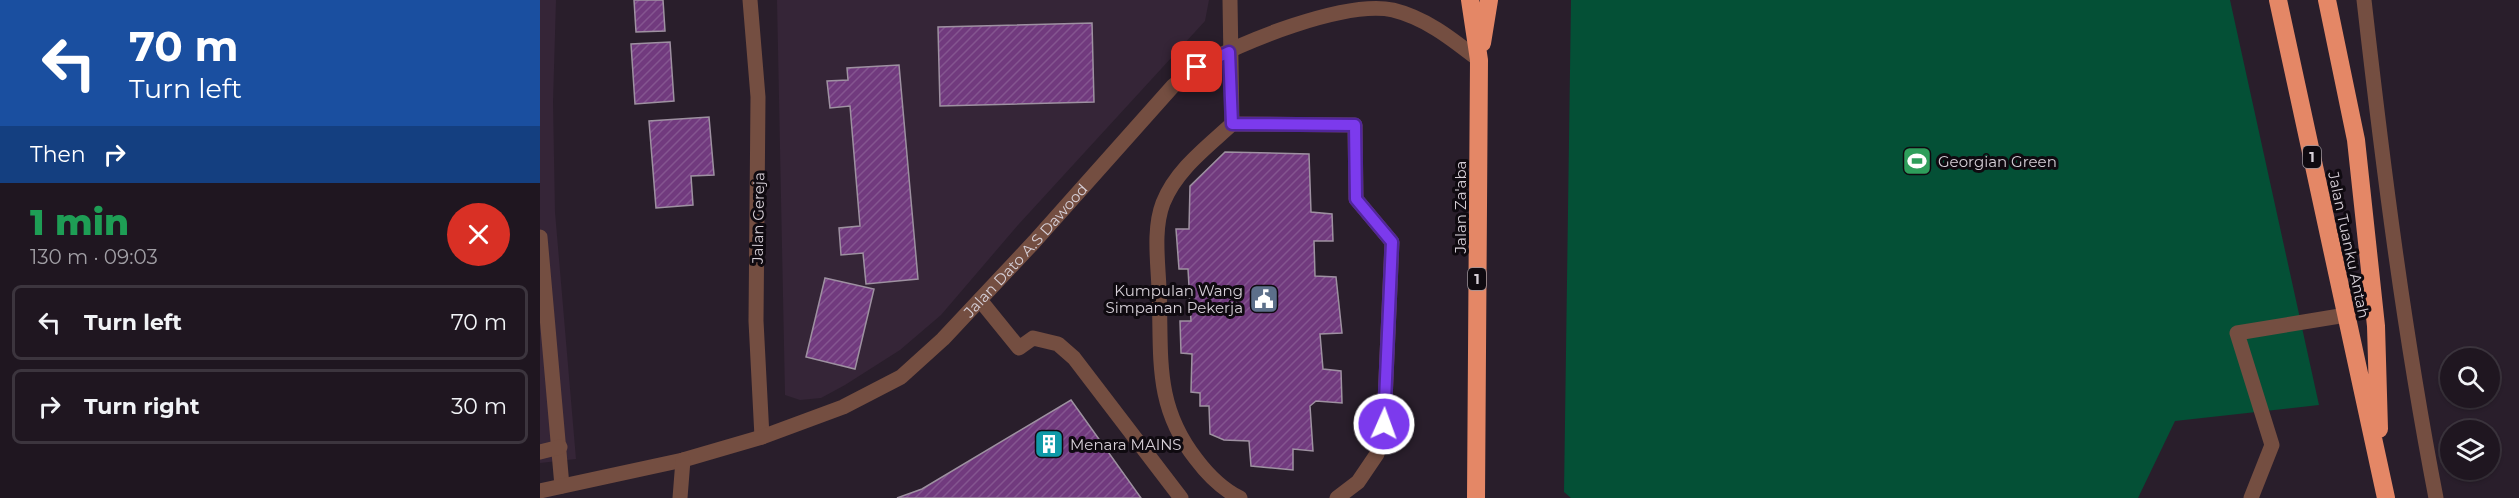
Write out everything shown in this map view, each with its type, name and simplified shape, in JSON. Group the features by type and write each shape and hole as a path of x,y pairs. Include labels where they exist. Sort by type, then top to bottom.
{"highway":[{"name":"Jalan Za'aba","path":"1470,0 1479,60 1476,498"},
{"name":"Jalan Za'aba","path":"1479,60 1489,0"},
{"name":"Jalan Tuanku Antah","path":"2278,0 2386,498"},
{"path":"2327,1 2356,140 2376,326 2381,476"}],"street":[{"name":"Jalan Gereja","path":"750,0 758,97 756,321 762,437"},
{"path":"1230,0 1229,52 1232,124"},
{"path":"2364,0 2388,208 2416,396 2436,498"},
{"name":"Jalan Dato A.S Dawood","path":"540,491 683,460 762,437 843,407 901,376 944,339 1173,86 1197,67 1229,52 1329,14 1362,7 1391,9 1421,19 1479,60"},
{"path":"1240,498 1228,492 1204,470 1181,441 1168,414 1163,386 1158,237 1163,203 1182,172 1232,124 1355,125 1356,199 1392,242 1384,424 1377,454 1358,482 1337,498"},
{"path":"540,237 544,319 560,447 562,486"},
{"path":"980,300 1019,348 1033,338 1058,345 1074,358 1181,498"},
{"path":"2251,498 2272,445 2237,333 2346,315"},
{"path":"540,452 560,447"},
{"path":"680,498 683,460"}],"shaded area":[{"path":"540,0 556,0 553,102 555,212 576,459 540,463"},
{"path":"777,0 1209,0 1205,21 1018,225 941,315 900,350 845,385 821,398 800,400 785,395"}],"green space":[{"name":"Georgian Green","path":"1571,0 2230,0 2319,405 2175,421 2138,498 1571,498 1564,492"}],"building":[{"path":"634,0 663,0 665,31 636,32"},
{"path":"1092,23 1094,102 940,106 938,27"},
{"path":"670,42 674,101 635,104 631,44"},
{"path":"899,65 918,279 866,284 863,253 841,255 839,228 860,226 850,106 830,108 827,81 848,80 847,68"},
{"path":"709,117 714,175 691,176 693,205 656,208 649,121"},
{"name":"Kumpulan Wang Simpanan Pekerja","path":"1225,152 1309,154 1311,212 1332,214 1333,241 1314,241 1315,276 1336,277 1342,333 1320,334 1323,369 1341,371 1342,403 1316,401 1310,406 1313,451 1293,449 1293,470 1251,466 1249,441 1224,440 1210,434 1209,406 1200,406 1200,393 1191,392 1192,354 1181,353 1180,321 1191,321 1188,269 1179,269 1176,229 1189,229 1190,186"},
{"path":"825,278 874,289 855,369 806,357"},
{"name":"Menara MAINS","path":"1071,400 1141,498 897,498 922,489"}],"place":[{"name":"Georgian Green","path":"1917,161"},
{"name":"Kumpulan Wang Simpanan Pekerja","path":"1264,299"},
{"name":"Menara MAINS","path":"1049,444"}],"route":[{"path":"1197,67 1229,52 1232,124 1355,125 1356,199 1392,242 1384,424"}]}
